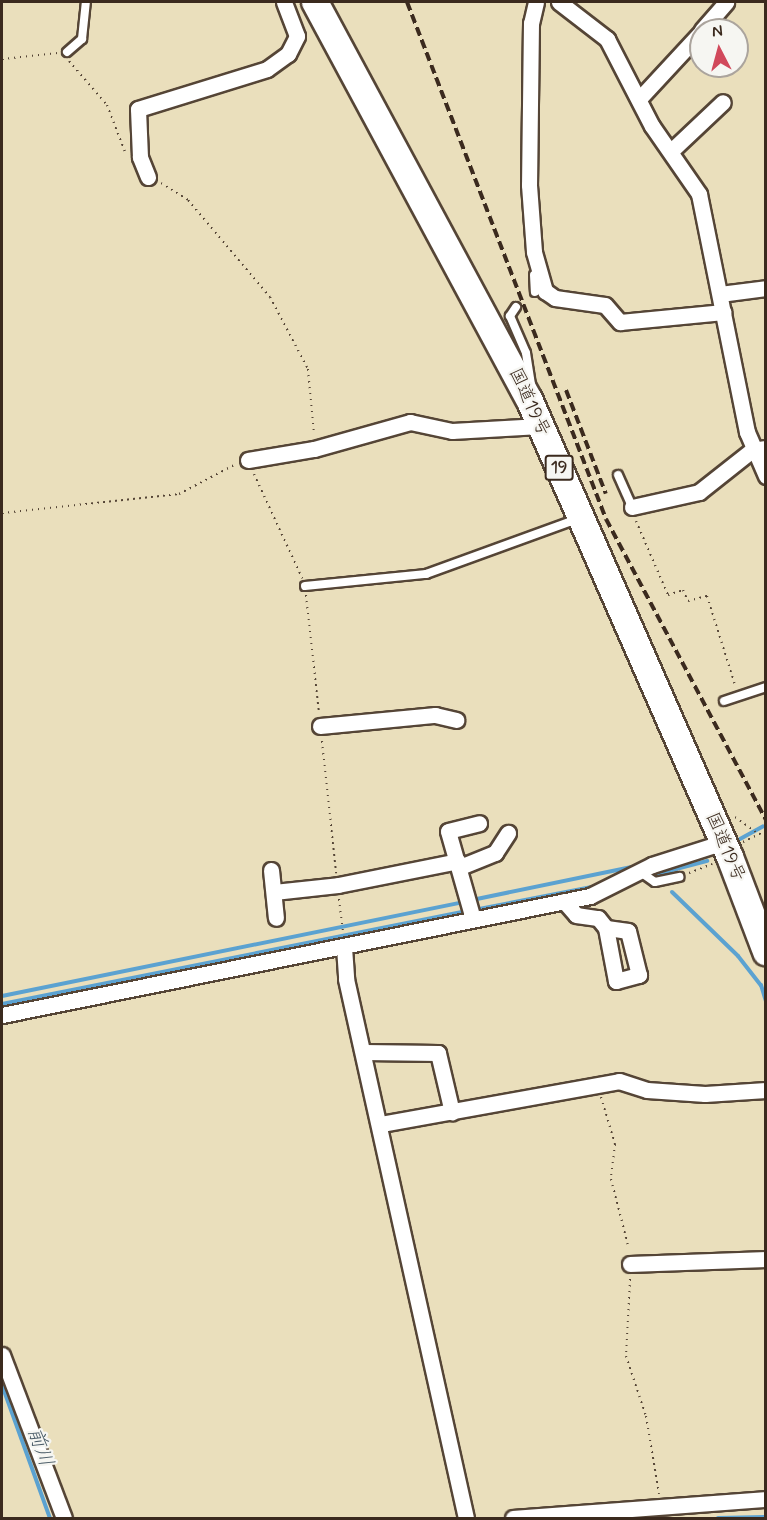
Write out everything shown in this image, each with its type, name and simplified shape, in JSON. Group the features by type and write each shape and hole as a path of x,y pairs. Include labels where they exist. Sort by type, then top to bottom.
{"highway":[{"name":"国道19号","path":"315,2 529,399 726,849 765,952"}],"street":[{"path":"147,177 140,157 138,109 267,69 288,54 297,36 284,2"},
{"path":"536,2 529,157 534,252 545,291 555,298 605,304 620,322 724,312"},
{"path":"559,2 607,39 639,99 699,194 724,312 765,477"},
{"path":"713,18 726,2"},
{"path":"639,99 689,45"},
{"path":"671,151 723,102"},
{"path":"720,294 765,288"},
{"path":"248,460 314,449 415,421 452,431 540,426"},
{"path":"632,507 699,492 759,449"},
{"path":"320,726 435,716 456,720"},
{"path":"473,919 469,896 448,831 479,823"},
{"path":"274,892 338,885 459,864 495,853 508,833"},
{"path":"2,1015 590,896 639,871 726,849"},
{"path":"272,870 276,918"},
{"path":"564,901 576,915 598,918 606,928"},
{"path":"344,947 364,1052 466,1518"},
{"path":"364,1052 438,1053 452,1112"},
{"path":"381,1124 619,1082 647,1090 705,1094 765,1090"},
{"path":"630,1264 765,1259"},
{"path":"2,1355 64,1518"},
{"path":"513,1518 660,1513 765,1499"}],"lane":[{"path":"67,52 82,39 87,2"},
{"path":"534,252 535,292"},
{"path":"516,307 510,316 530,366 529,399"},
{"path":"618,475 632,507"},
{"path":"305,586 426,574 581,517"},
{"path":"724,701 765,687"},
{"path":"639,871 655,882 680,877"}],"path":[{"path":"2,59 67,52 107,105 127,158"},
{"path":"147,177 188,200 270,297 308,369 314,449"},
{"path":"2,513 179,494 248,460 305,586 344,947"},
{"path":"632,507 668,595 683,590 688,601 707,596 738,696"},
{"path":"749,830 757,834"},
{"path":"680,877 726,849 765,831"},
{"path":"598,1086 615,1144 611,1179 629,1237 626,1356 646,1416 660,1513"}],"waterway":[{"path":"740,839 763,826"},
{"path":"657,874 707,861"},
{"path":"472,900 632,867"},
{"path":"474,910 596,886"},
{"path":"672,892 738,956 761,985 766,1001"},
{"path":"2,996 465,902"},
{"path":"2,1004 466,911"},
{"name":"前川","path":"2,1385 50,1518"},
{"path":"718,1518 766,1517"}],"railway":[{"path":"407,2 606,519 766,820"},
{"path":"566,390 606,494"}]}
